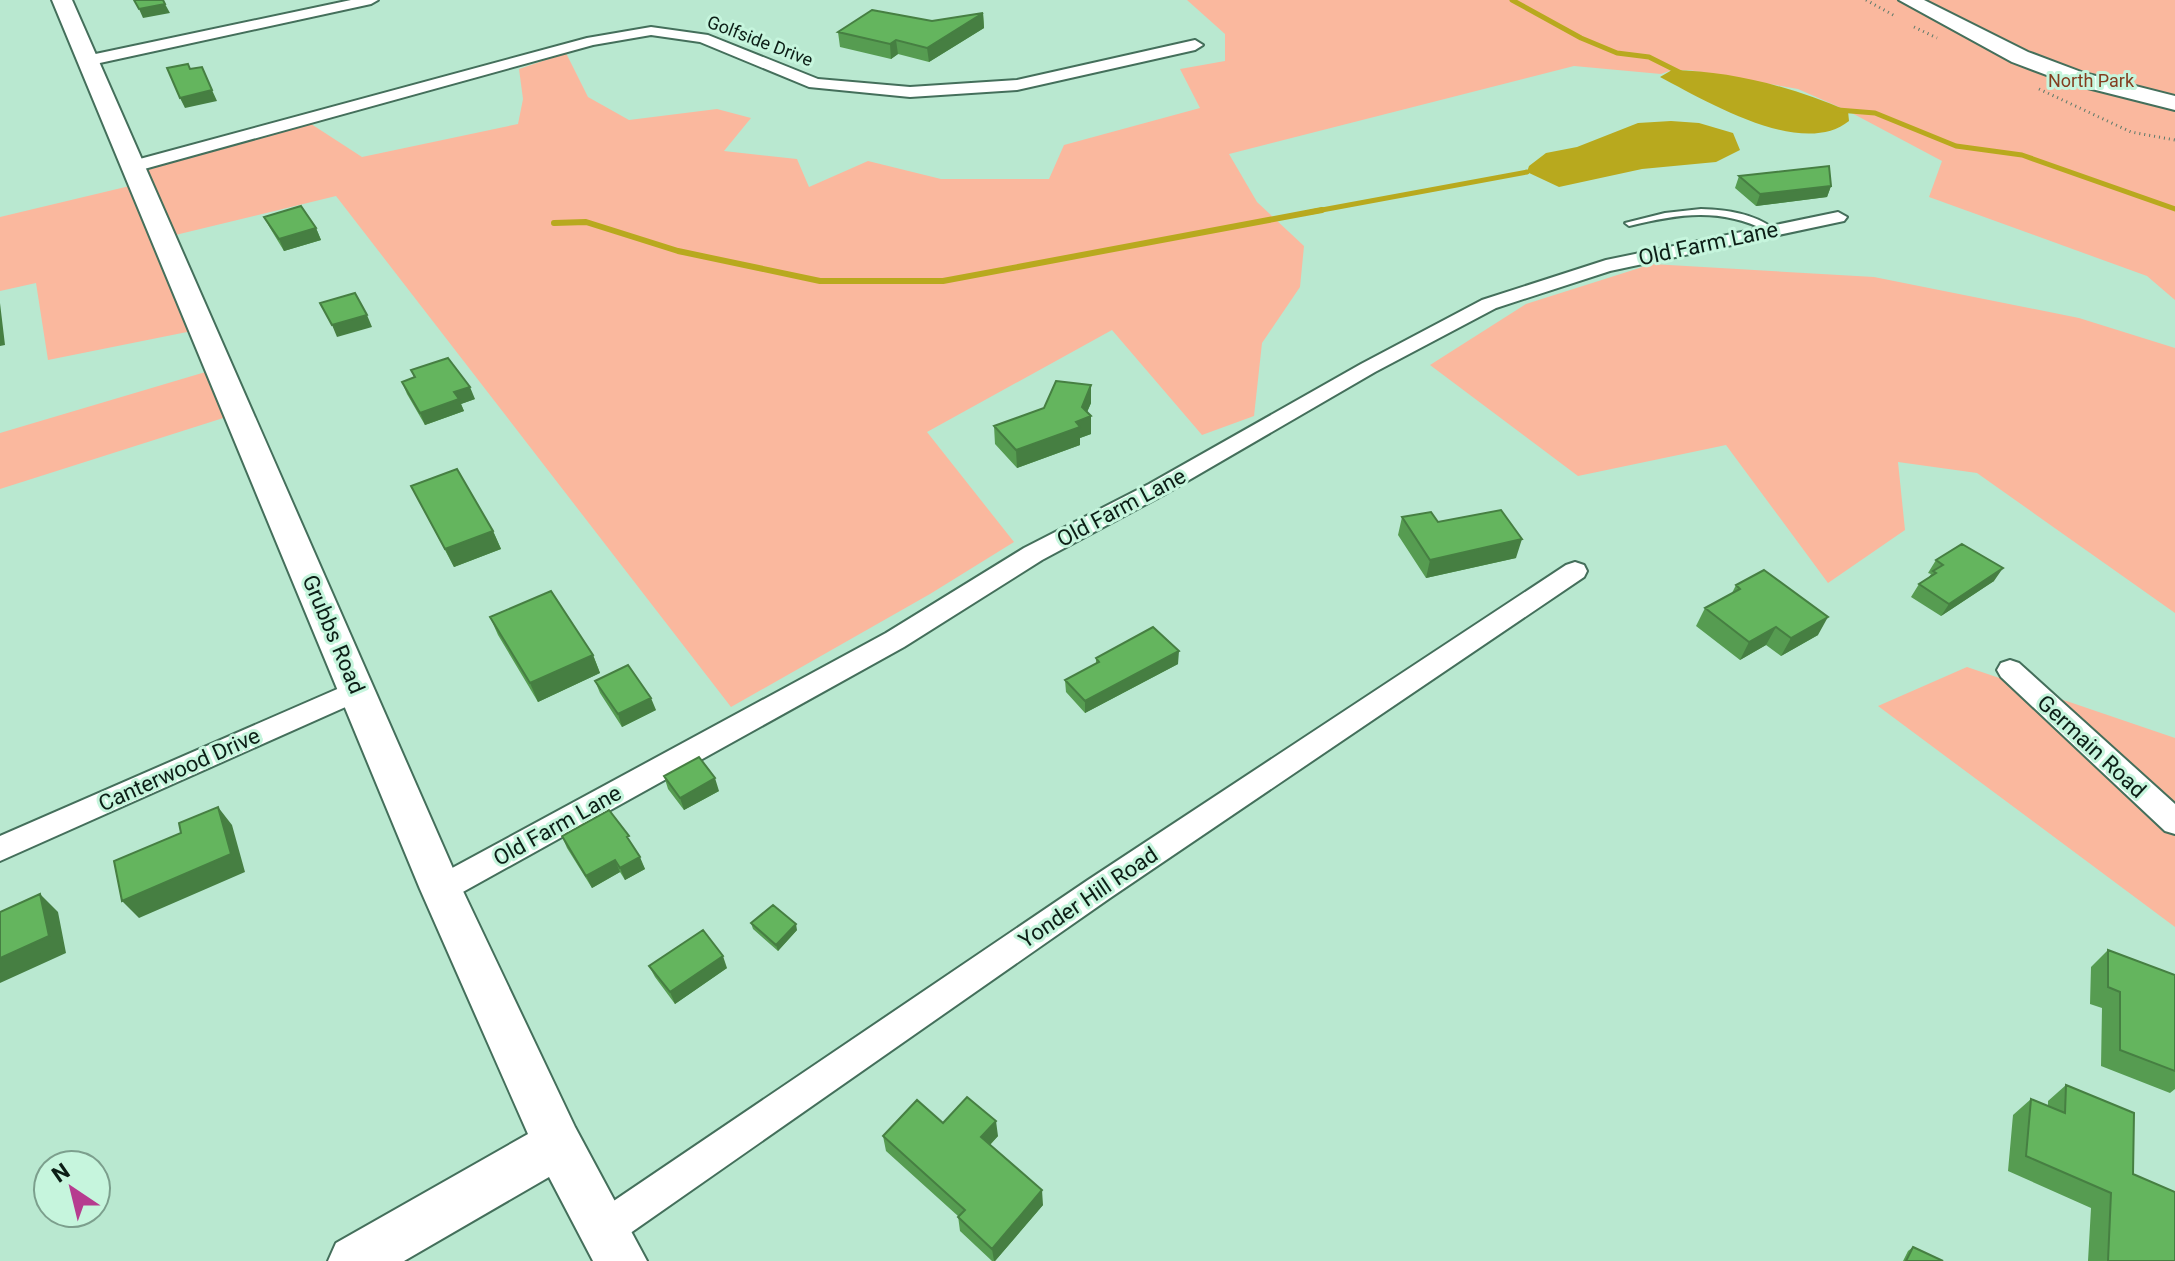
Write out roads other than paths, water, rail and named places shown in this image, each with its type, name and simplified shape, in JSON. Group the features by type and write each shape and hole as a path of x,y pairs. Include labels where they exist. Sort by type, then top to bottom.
{"street":[{"name":"Grubbs Road","path":"62,0 441,889 558,1144 612,1245"},
{"path":"86,61 371,0"},
{"path":"1909,0 2020,57 2076,78 2175,103"},
{"name":"Golfside Drive","path":"131,167 592,41 651,31 703,38 815,84 910,92 1017,85 1195,45"},
{"name":"Old Farm Lane","path":"441,889 895,640 1033,554 1157,489 1368,368 1489,304 1606,266 1838,217"},
{"name":"Yonder Hill Road","path":"612,1245 1099,889 1575,571"},
{"name":"Germain Road","path":"2010,670 2175,822"},
{"name":"Canterwood Drive","path":"0,849 358,690"},
{"path":"354,1261 558,1144"}],"lane":[{"path":"1629,223 1686,212 1718,212 1756,220 1770,229"}],"waterway":[{"path":"1512,0 1581,38 1617,53 1649,57 1681,73"},
{"path":"1838,110 1875,113 1956,146 2022,155 2175,209"},
{"path":"1311,212 1527,172"},
{"path":"554,223 586,222 678,251 820,281 943,281 1322,210"}],"park label":[{"name":"North Park","path":"2091,81"}]}
